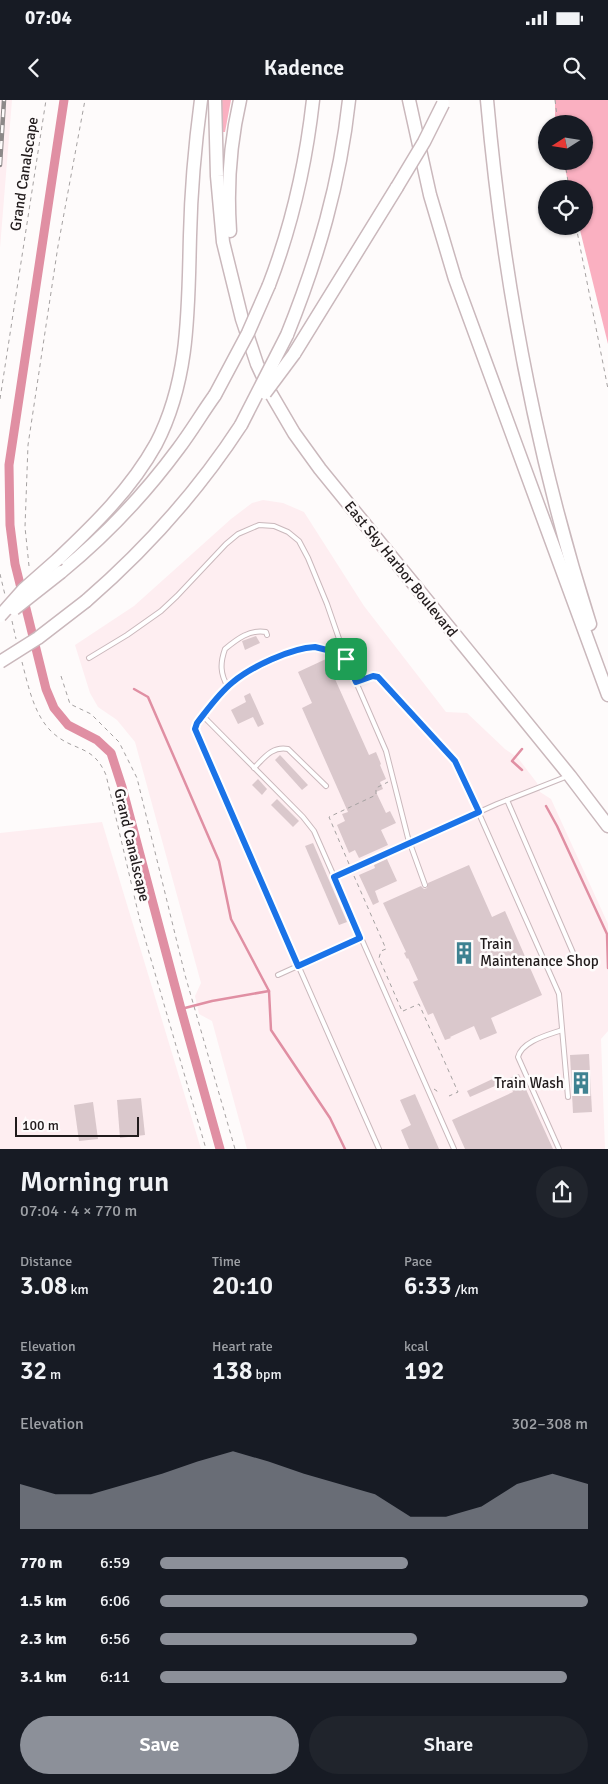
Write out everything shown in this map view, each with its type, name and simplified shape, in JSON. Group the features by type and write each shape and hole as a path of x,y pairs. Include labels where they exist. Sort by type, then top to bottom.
{"highway":[{"path":"4,617 24,589 88,531 132,480 156,443 174,398 186,344 192,187 201,100"},
{"path":"215,100 217,176 221,228 235,289"},
{"path":"235,289 228,191 232,144 240,100"},
{"path":"4,617 62,572 101,537 151,483 187,436 214,395 248,333 269,285 286,236 298,193 313,100"},
{"path":"241,425 287,335 309,279 327,222 340,162 349,100"},
{"path":"409,100 430,195 456,279 608,695"},
{"path":"487,100 499,223 526,381 562,529 584,605 608,676"},
{"path":"0,662 38,638 86,600 142,550 202,480 294,354 428,136 444,102"},
{"name":"East Sky Harbor Boulevard","path":"235,289 251,349 263,379 302,445 608,826"},
{"path":"572,779 608,838"}],"lane":[{"path":"89,658 127,635 161,610 238,534 252,527 266,525 274,526 294,536 304,548 327,604 346,659 386,751 409,843 425,885"},
{"path":"228,687 222,678 221,672 225,649 241,637 256,630 266,632 267,635"},
{"path":"346,659 335,652 322,648 300,648 284,654 241,676 228,687 196,724 196,734 379,1149"},
{"path":"356,682 376,676 455,761 559,994 568,1097"},
{"path":"202,716 309,824 319,840 360,938 454,1149"},
{"path":"254,768 271,752 280,748 288,749 326,786"},
{"path":"334,877 507,800 572,779"},
{"path":"507,800 574,955"},
{"path":"278,976 360,938"},
{"path":"559,1149 518,1057 522,1048 562,1030"}],"path":[{"name":"Grand Canalscape","path":"0,399 46,100"},
{"path":"29,566 25,527 28,445 58,246 85,100"},
{"path":"555,100 557,115"},
{"path":"578,235 608,389"},
{"path":"0,574 6,600"},
{"path":"4,617 18,644"},
{"name":"Grand Canalscape","path":"22,661 37,710 44,723 65,742 86,750 96,757 106,775 141,925 206,1149"},
{"path":"62,676 70,704 91,714 119,742 137,778 185,975 235,1149"},
{"path":"349,864 329,817 376,795 376,788 389,782"},
{"path":"354,876 386,949 381,952 379,958 402,1011 400,1012 402,1018"},
{"path":"402,1011 419,1004 458,1092 449,1096"}],"shaded area":[{"path":"0,100 12,100 0,248"},
{"path":"218,100 231,100 225,132 219,132"},
{"path":"555,100 608,100 608,344 581,235 593,235 593,180 568,180 565,170 593,170 593,115 555,115"},
{"path":"263,500 283,503 304,512 364,606 446,712 467,713 505,749 518,758 537,783 540,792 551,799 608,924 608,1031 601,1039 605,1149 247,1149 212,1021 199,1014 195,996 201,983 135,742 117,720 98,707 90,693 75,645 134,606 231,519 252,503"},
{"path":"102,822 201,1149 0,1149 0,833"}],"building":[{"path":"256,636 260,643 245,650 242,641"},
{"path":"326,659 369,755 376,752 386,779 380,782 383,789 376,792 386,813 390,811 396,823 381,830 388,845 359,858 355,850 349,853 337,825 345,821 342,814 348,812 302,708 312,703 298,672"},
{"path":"250,693 264,724 258,727 253,717 238,724 231,710 246,702 244,696"},
{"path":"280,755 308,785 302,790 275,760"},
{"path":"258,779 267,789 262,795 252,785"},
{"path":"277,799 299,821 293,827 271,805"},
{"path":"313,843 347,922 339,925 305,846"},
{"path":"387,859 397,881 375,891 379,902 373,905 359,875 375,868 374,865"},
{"name":"Train Maintenance Shop","path":"469,865 492,917 505,911 542,995 491,1018 497,1033 480,1040 474,1026 445,1040 433,1013 428,1015 413,982 418,980 404,953 406,952 383,903 421,886 424,889 427,888 428,883"},
{"name":"Train Wash","path":"589,1054 592,1112 573,1113 570,1055"},
{"path":"519,1074 553,1149 465,1149 452,1120 513,1092 507,1079"},
{"path":"501,1075 504,1082 470,1097 467,1091"},
{"path":"415,1094 439,1149 409,1149 401,1130 411,1125 400,1100"},
{"path":"141,1098 145,1135 120,1138 117,1100"},
{"path":"93,1102 98,1139 79,1141 74,1105"}],"waterway":[{"path":"64,100 9,465 10,525 15,564 46,689 54,708 68,725 97,740 111,753 122,787 220,1149"},
{"path":"134,689 148,697 219,861 231,919 269,991 271,1030 330,1118 345,1149"},
{"path":"522,749 512,761 522,770"},
{"path":"546,806 607,934 608,968"},
{"path":"181,1009 212,1001 269,991"}],"railway":[{"path":"0,165 4,100"}],"place":[{"name":"Train Maintenance Shop","path":"464,953"},
{"name":"Train Wash","path":"581,1083"}],"route":[{"path":"315,647 335,652 346,659 356,682 373,676 378,677 444,747 457,764 479,812 334,877 360,938 298,966 196,734 195,727 202,716 234,681 284,654 300,648 315,647"}]}
